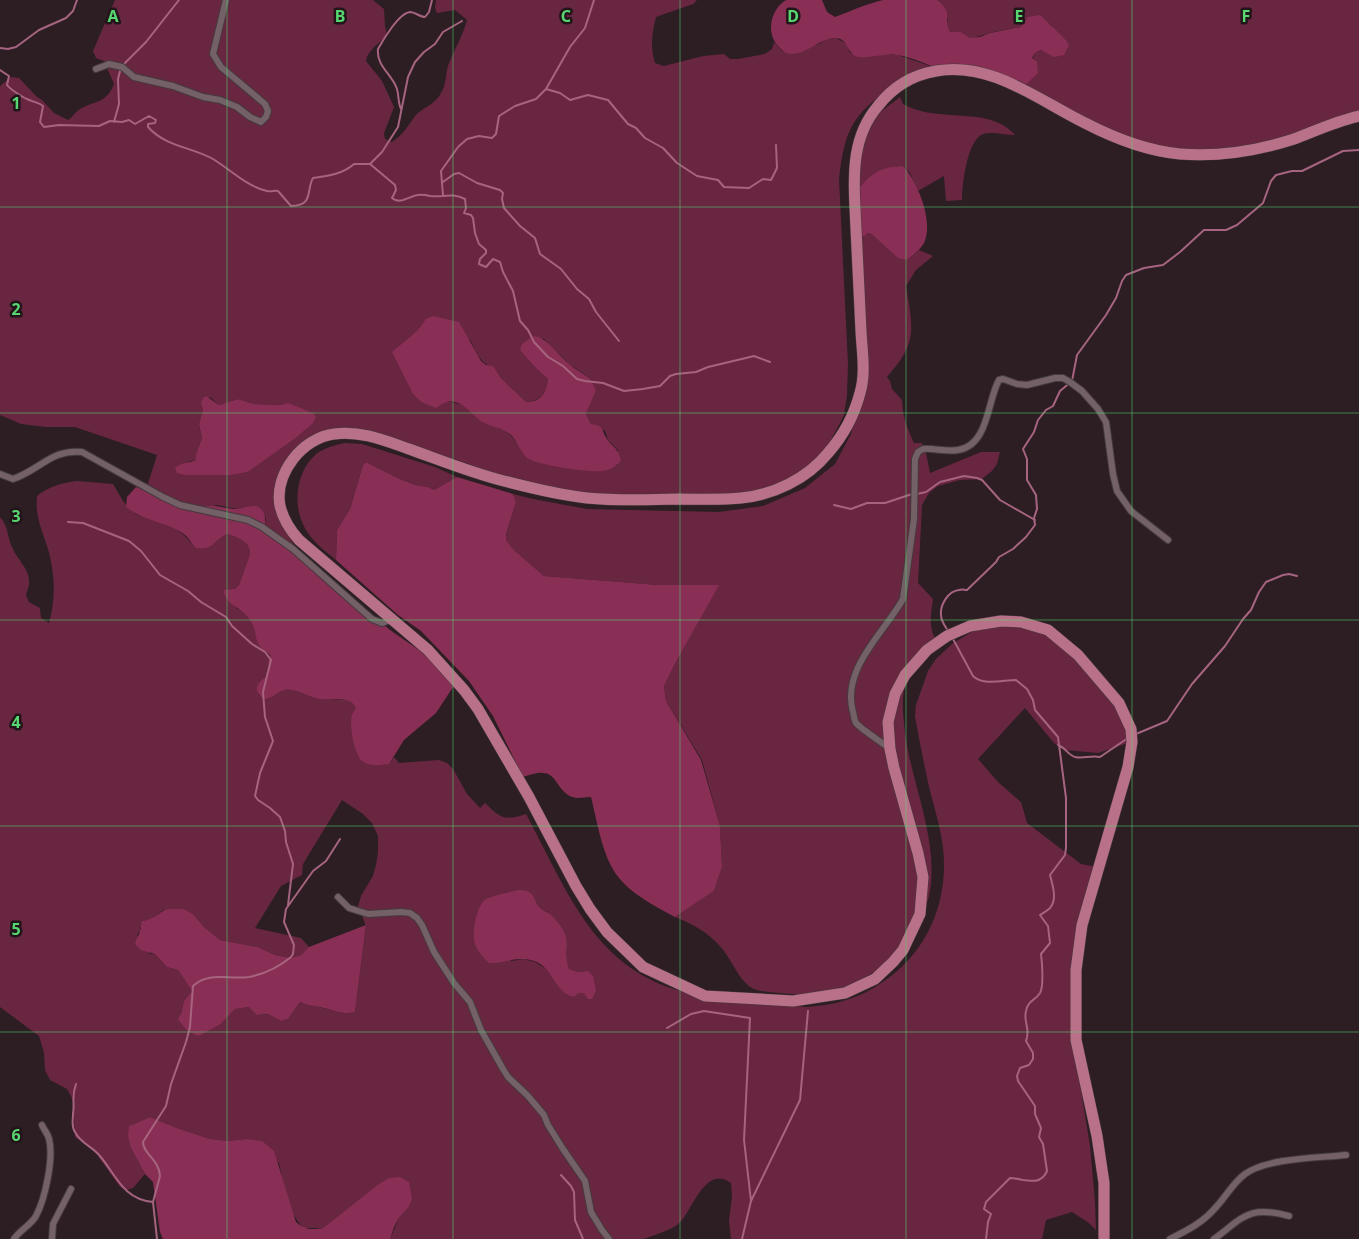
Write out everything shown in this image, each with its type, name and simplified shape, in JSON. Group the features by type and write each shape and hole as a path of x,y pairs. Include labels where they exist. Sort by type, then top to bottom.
{"highway":[{"path":"1104,1239 1104,1182 1097,1136 1076,1040 1076,970 1082,925 1131,756 1131,729 1119,703 1078,655 1048,630 1021,622 994,622 970,626 947,636 927,650 912,666 896,694 891,706 888,722 890,749 894,768 923,877 920,914 903,950 889,967 875,979 845,993 793,1001 705,996 643,967 621,947 597,920 564,867 478,709 428,650 298,540 280,507 282,479 293,460 308,444 317,438 344,433 366,436 503,481 562,494 605,499 723,499 756,496 774,491 796,480 821,462 847,427 860,393 862,382 853,181 857,147 868,118 877,106 891,91 911,78 924,73 947,69 982,73 1015,86 1109,134 1161,151 1183,154 1220,154 1254,150 1359,116"}],"street":[{"path":"96,68 109,64 122,67 134,77 220,100 237,107 250,117 261,122 266,117 268,111 265,104 221,67 213,54 226,0"},
{"path":"890,749 856,722 850,703 852,681 862,659 903,599 914,519 915,459 918,452 922,449 959,450 973,443 986,424 994,389 999,380 1003,379 1027,385 1063,378 1082,391 1098,409 1106,422 1117,491 1131,511 1168,540"},
{"path":"0,474 13,479 59,453 70,450 82,452 163,497 180,504 248,520 262,527 293,549 372,619 382,623 392,619"},
{"path":"338,897 349,908 368,914 410,913 422,924 434,952 454,983 470,1002 481,1030 503,1069 544,1115 548,1125 585,1181 591,1212 609,1239"},
{"path":"14,1239 34,1219 45,1186 49,1168 50,1145 42,1125"},
{"path":"1170,1239 1196,1226 1217,1206 1237,1181 1259,1167 1277,1163 1346,1155"},
{"path":"52,1239 53,1224 71,1189"},
{"path":"1214,1239 1251,1212 1276,1212 1289,1216"},
{"path":"1104,1239 1112,1239"}],"shaded area":[{"path":"115,0 373,0 384,9 387,36 371,50 366,61 382,81 394,107 384,133 385,139 392,142 402,134 417,113 435,101 441,93 449,63 467,20 455,10 437,13 435,8 436,0 697,0 693,4 656,17 652,40 655,63 664,66 703,56 724,54 730,59 738,59 765,54 772,49 774,42 783,52 836,38 847,44 850,53 898,55 942,70 916,79 878,98 858,117 850,130 843,154 839,179 848,364 847,395 844,415 829,444 801,474 756,495 593,498 492,474 469,464 365,431 326,431 282,478 287,533 299,554 265,525 266,518 252,506 238,509 217,505 196,509 146,490 157,455 75,427 46,427 21,424 0,415 0,86 11,77 19,78 54,113 68,120 80,109 100,101 108,95 114,84 104,61 96,58 93,51","holes":["421,325 470,340 476,353 482,360 493,367 501,378 526,402 539,398 547,384 548,379 538,370 543,338 569,364 586,375 596,391 586,414 591,424 605,431 608,440 618,450 618,465 601,471 529,459 506,431 484,423 464,405 451,402 421,402 410,388 406,374 404,342 418,331","210,397 219,405 238,399 254,404 280,405 288,403 293,440 248,472 231,475 186,462 196,460 196,454 202,438 199,424 203,409"]},
{"path":"786,0 822,0 827,12 835,17 883,0 937,0 946,9 950,32 961,32 970,38 1021,27 1028,17 1040,15 1069,45 1064,55 1054,57 1041,50 1035,53 1032,58 1037,62 1038,73 1022,88 997,77 949,71 903,56 855,56 839,38 828,39 803,51 790,54 784,52 774,41 771,28 771,22 776,10"},
{"path":"937,0 1359,0 1359,112 1298,134 1250,146 1193,151 1135,142 1022,88 1035,53 1066,40 1050,24 1021,27 970,39 961,32 949,33 946,26 948,20"},
{"path":"900,97 903,104 917,110 992,120 1004,126 1015,135 987,133 978,138 973,145 966,164 962,200 946,201 944,176 918,191 910,173 903,166 896,166 851,198 851,173 875,116"},
{"path":"903,166 919,192 927,224 927,234 924,243 907,260 898,258 873,235 868,233 864,236 859,236 851,198 867,179 878,171"},
{"path":"852,228 873,235 907,260 919,250 933,256 916,270 906,286 911,335 904,354 887,377 892,389 902,400 907,427 914,443 922,443 930,473 981,452 1000,452 997,464 982,479 960,480 938,486 929,493 922,505 918,583 933,599 931,626 937,641 918,664 906,684 903,702 909,756 931,852 931,876 928,899 920,922 877,970 854,983 825,992 806,994 778,993 750,987 739,975 718,943 698,928 675,917 714,891 722,867 720,826 702,760 666,701 664,686 718,585 658,585 544,576 514,550 506,540 506,536 516,502 513,494 587,509 719,512 763,506 805,488 835,464 851,434 859,401"},
{"path":"433,316 459,322 481,361 486,365 493,366 501,378 526,402 531,402 542,396 548,379 520,350 522,344 534,336 548,343 568,363 588,377 594,385 596,391 586,414 591,424 601,427 607,439 617,450 621,460 615,466 605,471 564,468 532,461 525,456 509,433 484,423 463,405 451,401 436,408 421,402 413,394 392,352 417,331 426,319"},
{"path":"206,396 219,405 238,399 254,404 280,405 288,403 313,413 316,417 313,423 293,440 248,472 231,475 186,475 177,473 175,468 196,460 196,454 202,438 199,424 203,409 201,403"},
{"path":"345,443 362,444 435,467 457,477 434,490 409,483 366,462 363,465 350,509 337,530 336,560 306,530 297,501 300,480 309,462 322,450"},
{"path":"366,462 409,483 434,490 457,477 513,494 516,502 506,540 514,550 544,576 658,585 719,585 664,686 666,701 701,760 720,826 722,867 714,891 675,917 643,899 621,881 607,857 591,797 571,797 548,774 538,773 523,777 493,716 469,681 421,631 398,615 336,560 337,530 350,509 363,465"},
{"path":"77,481 113,484 130,510 171,527 184,535 191,543 214,543 217,538 227,534 239,538 246,543 250,554 239,585 235,589 236,608 243,611 249,618 255,627 264,651 271,656 268,662 269,673 257,686 259,695 263,699 284,690 293,690 320,699 348,700 354,703 389,764 394,757 399,763 439,760 447,763 453,769 467,794 480,808 485,803 499,815 508,818 526,814 571,900 588,925 608,948 631,968 659,983 692,994 806,1007 819,1006 843,1001 865,993 896,972 910,958 930,927 942,891 944,873 941,835 915,716 916,705 928,671 936,659 952,644 973,631 993,626 1026,624 1062,643 1121,711 1129,731 1128,743 1098,753 1065,750 1054,743 1025,708 978,759 998,782 1021,802 1027,823 1081,864 1097,867 1083,928 1075,1054 1090,1146 1096,1230 1072,1212 1046,1220 1042,1239 731,1239 729,1221 732,1196 731,1183 722,1179 713,1180 706,1185 677,1225 644,1239 390,1239 399,1218 408,1208 376,1186 323,1228 304,1228 294,1215 279,1163 246,1139 228,1141 210,1139 150,1117 129,1126 131,1148 145,1174 133,1188 126,1190 120,1187 93,1149 75,1137 73,1100 67,1089 50,1080 45,1070 44,1053 39,1036 0,1007 0,517 5,525 13,549 28,576 29,584 26,595 29,602 40,608 41,618 49,623 54,595 53,577 48,549 38,517 37,496 51,487","holes":["342,800 363,814 372,823 378,836 378,852 373,876 361,896 358,906 366,926 355,1012 339,1012 300,1002 288,1019 281,1021 268,1014 260,1015 249,1007 235,1009 221,1024 199,1036 181,1014 184,1001 192,991 178,970 167,967 155,954 150,954 137,935 142,921 150,920 163,910 193,914 204,927 220,940 258,947 275,955 291,958 301,955 309,947 301,938 255,928 281,886 302,875 303,864","517,890 529,893 540,907 548,912 567,950 566,962 569,969 578,972 588,971 584,993 579,993 574,997 546,969 535,962 524,959 511,961 502,895"]},
{"path":"136,487 196,509 206,506 236,509 250,506 259,507 265,518 265,525 390,630 419,650 455,684 436,713 404,740 389,764 372,765 362,761 357,752 351,725 352,715 356,708 350,701 320,699 298,691 289,690 263,699 257,687 260,681 269,673 268,661 271,656 259,645 250,621 244,613 229,602 224,590 235,589 239,585 250,554 248,546 239,538 227,534 207,548 196,548 186,536 178,531 133,512 126,507 127,497"},
{"path":"517,890 525,890 531,893 540,908 552,916 560,925 566,938 569,969 578,972 588,971 593,976 596,991 592,999 588,999 584,993 579,993 574,997 567,994 542,965 534,961 520,959 489,963 479,952 475,944 474,933 478,913 483,902 486,899"},
{"path":"169,909 183,909 193,914 204,927 220,940 258,947 275,955 291,958 301,955 309,947 366,925 355,1012 339,1012 300,1002 288,1019 281,1021 268,1014 257,1015 249,1007 235,1009 221,1024 199,1036 192,1033 178,1019 184,1001 192,991 178,970 167,967 155,954 141,950 135,944 141,930 142,921"},
{"path":"150,1117 210,1139 262,1141 274,1151 296,1222 306,1228 323,1228 389,1178 400,1177 409,1182 412,1199 408,1208 394,1227 390,1239 163,1239 160,1232 153,1182 145,1174 131,1148 128,1136 129,1126"}],"waterway":[{"path":"0,48 16,47 39,30 66,18 73,11 77,0"},
{"path":"114,122 119,104 118,79 120,71 179,0"},
{"path":"401,109 397,89 379,60 378,49 401,17 410,12 425,17 429,12 432,0"},
{"path":"443,195 441,171 458,147 467,139 479,136 492,138 496,134 499,116 515,106 536,99 546,89 570,47 585,28 594,0"},
{"path":"370,164 382,152 398,127 408,77 415,62 435,44 443,32 462,21"},
{"path":"0,70 9,76 7,85 11,89 43,106 40,122 44,127 59,125 99,126 110,121 122,122 129,120 135,124 149,116 156,120 155,123 148,124 148,127 155,134 171,143 213,159 259,189 278,191 291,206 298,205 306,200 313,178 340,172 354,164 370,164 395,185 396,190 392,198 398,201 421,195 455,196 465,199 466,208 464,213 471,215 473,218 479,244 486,250 479,264 486,267 493,259 500,262 513,291 520,321 528,330 534,342 548,357 563,366 577,379 603,383 624,391 660,386 670,376 676,374 696,372 708,367 754,356 770,362"},
{"path":"546,89 560,93 570,100 588,95 608,100 628,124 636,128 645,138 663,148 677,163 697,176 718,180 724,187 749,188 763,179 771,180 777,168 776,145"},
{"path":"948,631 941,615 943,603 948,596 955,591 967,590 999,557 1013,549 1026,537 1035,525 1036,495 1027,480 1027,459 1023,449 1034,432 1038,420 1046,410 1053,406 1060,391 1072,381 1077,355 1106,315 1126,275 1144,268 1163,265 1204,230 1226,230 1237,225 1263,203 1271,181 1276,175 1292,171 1302,171 1343,151 1359,150"},
{"path":"443,182 454,174 459,173 477,183 500,190 503,193 504,208 520,226 535,238 540,254 561,269 577,289 589,299 596,312 619,341"},
{"path":"917,494 926,492 940,482 964,476 977,478 982,480 1000,500 1035,520"},
{"path":"834,505 851,509 867,503 885,503 912,494"},
{"path":"68,522 83,523 129,541 141,551 160,575 188,591 201,602 226,617 232,626 252,644 265,652 271,660 263,692 265,717 273,741 260,773 255,796 280,817 285,831 286,842 293,864 288,905"},
{"path":"1136,734 1167,721 1192,684 1225,646 1251,610 1266,582 1283,575 1297,576"},
{"path":"953,639 973,676 977,679 988,682 1016,680 1027,689 1033,700 1035,710 1058,737 1066,798 1065,855 1050,875 1054,900 1049,909 1040,915 1048,926 1050,943 1041,954 1042,985 1040,993 1028,1005 1025,1015 1028,1033 1026,1041 1033,1053 1033,1059 1029,1065 1020,1068 1017,1076 1018,1081 1035,1106 1035,1114 1041,1128 1039,1137 1043,1144 1047,1171 1044,1176 1035,1181 1010,1178 986,1202 984,1209 991,1214 986,1239"},
{"path":"1058,745 1075,757 1100,757 1128,738"},
{"path":"157,1239 153,1202 160,1176 157,1165 146,1150 143,1142 166,1106 171,1084 190,1027 193,986 199,981 212,977 242,978 255,976 276,967 291,957 294,945 284,922 286,909 313,871 326,861 340,839"},
{"path":"667,1028 691,1014 704,1011 750,1018 744,1140 751,1201"},
{"path":"742,1239 751,1201 800,1100 808,1011"},
{"path":"76,1084 73,1096 72,1123 77,1136 100,1156 127,1191 143,1200 153,1202"},
{"path":"561,1175 574,1192 575,1220 583,1239"}]}
